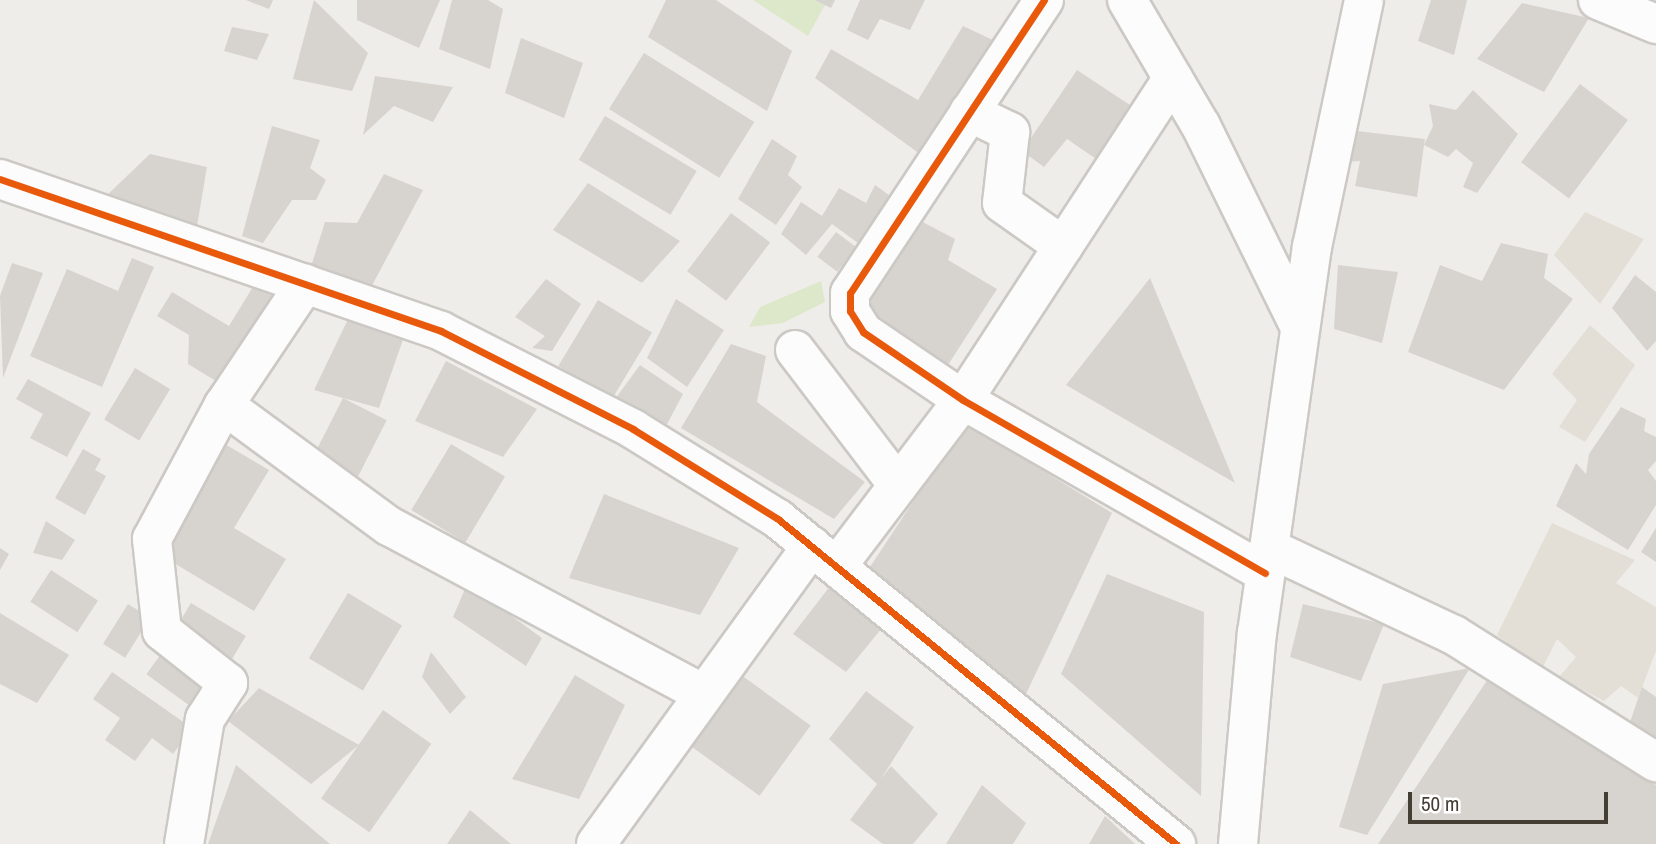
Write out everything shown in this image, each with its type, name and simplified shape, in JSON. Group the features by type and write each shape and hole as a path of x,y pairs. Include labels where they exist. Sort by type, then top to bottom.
{"street":[{"path":"1044,0 850,293 850,312 863,332 963,400 1267,561 1454,635 1656,762"},
{"path":"1127,0 1172,78 1300,327"},
{"path":"1238,844 1267,561 1300,327 1364,0"},
{"path":"1598,0 1656,24"},
{"path":"596,844 702,694 824,556 898,485 963,400 1172,78"},
{"path":"970,112 1010,132 1002,203 1063,246"},
{"path":"0,179 441,331 633,429 824,556 1177,844"},
{"path":"184,844 205,719 228,683 162,631 152,539 224,405 305,284"},
{"path":"795,350 898,485"},
{"path":"224,405 389,526 702,694"}],"shaded area":[{"path":"1585,212 1644,239 1600,304 1554,255"},
{"path":"1590,325 1635,365 1585,442 1559,427 1577,400 1552,374"},
{"path":"1552,523 1635,560 1616,583 1656,607 1656,651 1638,698 1621,686 1604,701 1559,677 1576,657 1557,639 1542,669 1497,635"}],"green space":[{"path":"753,0 813,0 825,5 808,36"},
{"path":"821,281 825,302 783,323 749,327 760,307"}],"building":[{"path":"246,0 273,0 269,9"},
{"path":"314,0 368,53 352,91 293,79"},
{"path":"357,0 440,0 419,48 357,20"},
{"path":"452,0 488,0 503,9 490,69 439,49"},
{"path":"666,0 716,0 792,51 767,111 648,37"},
{"path":"814,0 835,0 831,8"},
{"path":"860,0 925,0 910,30 880,19 868,40 847,30"},
{"path":"1431,0 1467,0 1454,55 1418,41"},
{"path":"1522,3 1589,18 1544,92 1477,59"},
{"path":"963,26 995,41 920,154 815,78 831,49 918,100"},
{"path":"232,27 269,34 257,60 224,51"},
{"path":"521,38 583,63 564,118 505,93"},
{"path":"644,53 754,122 719,178 609,109"},
{"path":"1077,70 1139,111 1102,163 1067,139 1044,167 1022,151"},
{"path":"375,76 453,87 433,122 394,106 363,135"},
{"path":"1580,84 1628,120 1569,198 1521,162"},
{"path":"1473,90 1518,134 1477,193 1463,187 1473,163 1456,149 1448,157 1424,145 1433,126 1429,104 1456,110"},
{"path":"605,116 697,171 670,215 579,160"},
{"path":"272,126 320,140 310,168 326,180 316,200 292,200 263,243 242,236"},
{"path":"1357,131 1425,139 1417,197 1355,186 1360,161 1344,162"},
{"path":"772,139 797,156 788,175 802,187 776,225 738,199"},
{"path":"150,154 207,167 196,232 105,197"},
{"path":"384,174 423,190 369,291 309,273 325,222 357,223"},
{"path":"588,183 680,241 642,283 553,230"},
{"path":"875,185 900,203 858,243 832,224 806,255 781,234 801,202 822,216 839,188 866,203"},
{"path":"731,213 770,242 726,301 687,271"},
{"path":"915,218 955,239 948,260 997,289 946,368 864,307"},
{"path":"836,232 856,247 837,272 817,257"},
{"path":"1501,243 1548,254 1544,278 1573,299 1504,390 1408,352 1440,265 1482,281"},
{"path":"132,258 154,267 102,387 30,356 67,269 118,291"},
{"path":"12,263 43,273 3,378 0,296"},
{"path":"1338,265 1398,272 1382,343 1334,329"},
{"path":"1635,275 1656,292 1656,341 1647,351 1612,308"},
{"path":"1150,278 1235,483 1066,385"},
{"path":"546,279 581,304 552,351 532,348 545,336 515,317"},
{"path":"254,285 282,302 229,389 188,364 189,335 157,316 172,292 229,326"},
{"path":"676,299 724,330 687,387 647,358"},
{"path":"598,300 652,332 612,398 558,366"},
{"path":"351,313 406,331 379,408 314,390"},
{"path":"731,344 766,356 757,402 865,482 834,519 681,428"},
{"path":"446,361 537,409 503,457 415,421"},
{"path":"640,365 683,394 666,426 615,399"},
{"path":"135,368 170,389 139,441 104,419"},
{"path":"28,379 91,413 67,457 30,438 43,414 16,399"},
{"path":"343,398 387,420 358,476 314,454"},
{"path":"1621,407 1646,419 1644,431 1656,437 1656,461 1648,470 1656,481 1656,505 1628,550 1556,506 1576,463 1586,474 1589,454"},
{"path":"965,423 1112,513 1025,696 866,573"},
{"path":"223,443 269,470 234,528 286,559 254,611 157,553"},
{"path":"451,444 505,476 465,542 411,510"},
{"path":"83,449 101,459 95,470 106,476 85,515 55,498"},
{"path":"604,494 739,548 700,615 569,578"},
{"path":"46,521 75,540 62,560 33,553"},
{"path":"1656,528 1656,562 1641,552"},
{"path":"0,548 9,554 0,570"},
{"path":"51,570 98,600 77,632 30,602"},
{"path":"1107,574 1204,612 1201,796 1061,674"},
{"path":"834,581 882,628 846,672 793,634"},
{"path":"467,584 542,638 526,666 453,617"},
{"path":"348,593 402,625 363,691 309,658"},
{"path":"191,603 246,636 230,663 175,630"},
{"path":"128,604 150,618 125,658 103,644"},
{"path":"1303,604 1384,624 1361,681 1290,657"},
{"path":"0,613 69,655 37,703 0,684"},
{"path":"164,650 213,685 195,710 146,674"},
{"path":"431,652 466,697 450,714 422,677"},
{"path":"1470,668 1367,835 1339,827 1383,684"},
{"path":"112,672 192,728 173,754 152,738 135,761 105,740 120,718 93,699"},
{"path":"737,672 811,725 759,796 686,742"},
{"path":"575,675 625,705 579,799 512,779"},
{"path":"1488,679 1656,785 1656,844 1378,844"},
{"path":"1642,687 1656,697 1656,737 1630,722"},
{"path":"259,688 359,745 311,784 228,721"},
{"path":"866,691 914,727 881,779 891,766 938,814 913,844 883,844 850,820 877,784 829,739"},
{"path":"383,710 431,744 369,832 321,798"},
{"path":"236,765 330,844 208,844"},
{"path":"982,785 1026,823 1013,844 946,844"},
{"path":"470,810 511,844 447,844"},
{"path":"1105,816 1135,844 1089,844"}],"cycle path":[{"path":"1044,0 850,293 850,311 863,332 963,400 1265,573"},
{"path":"0,179 441,331 633,429 778,519 1176,844"}]}
